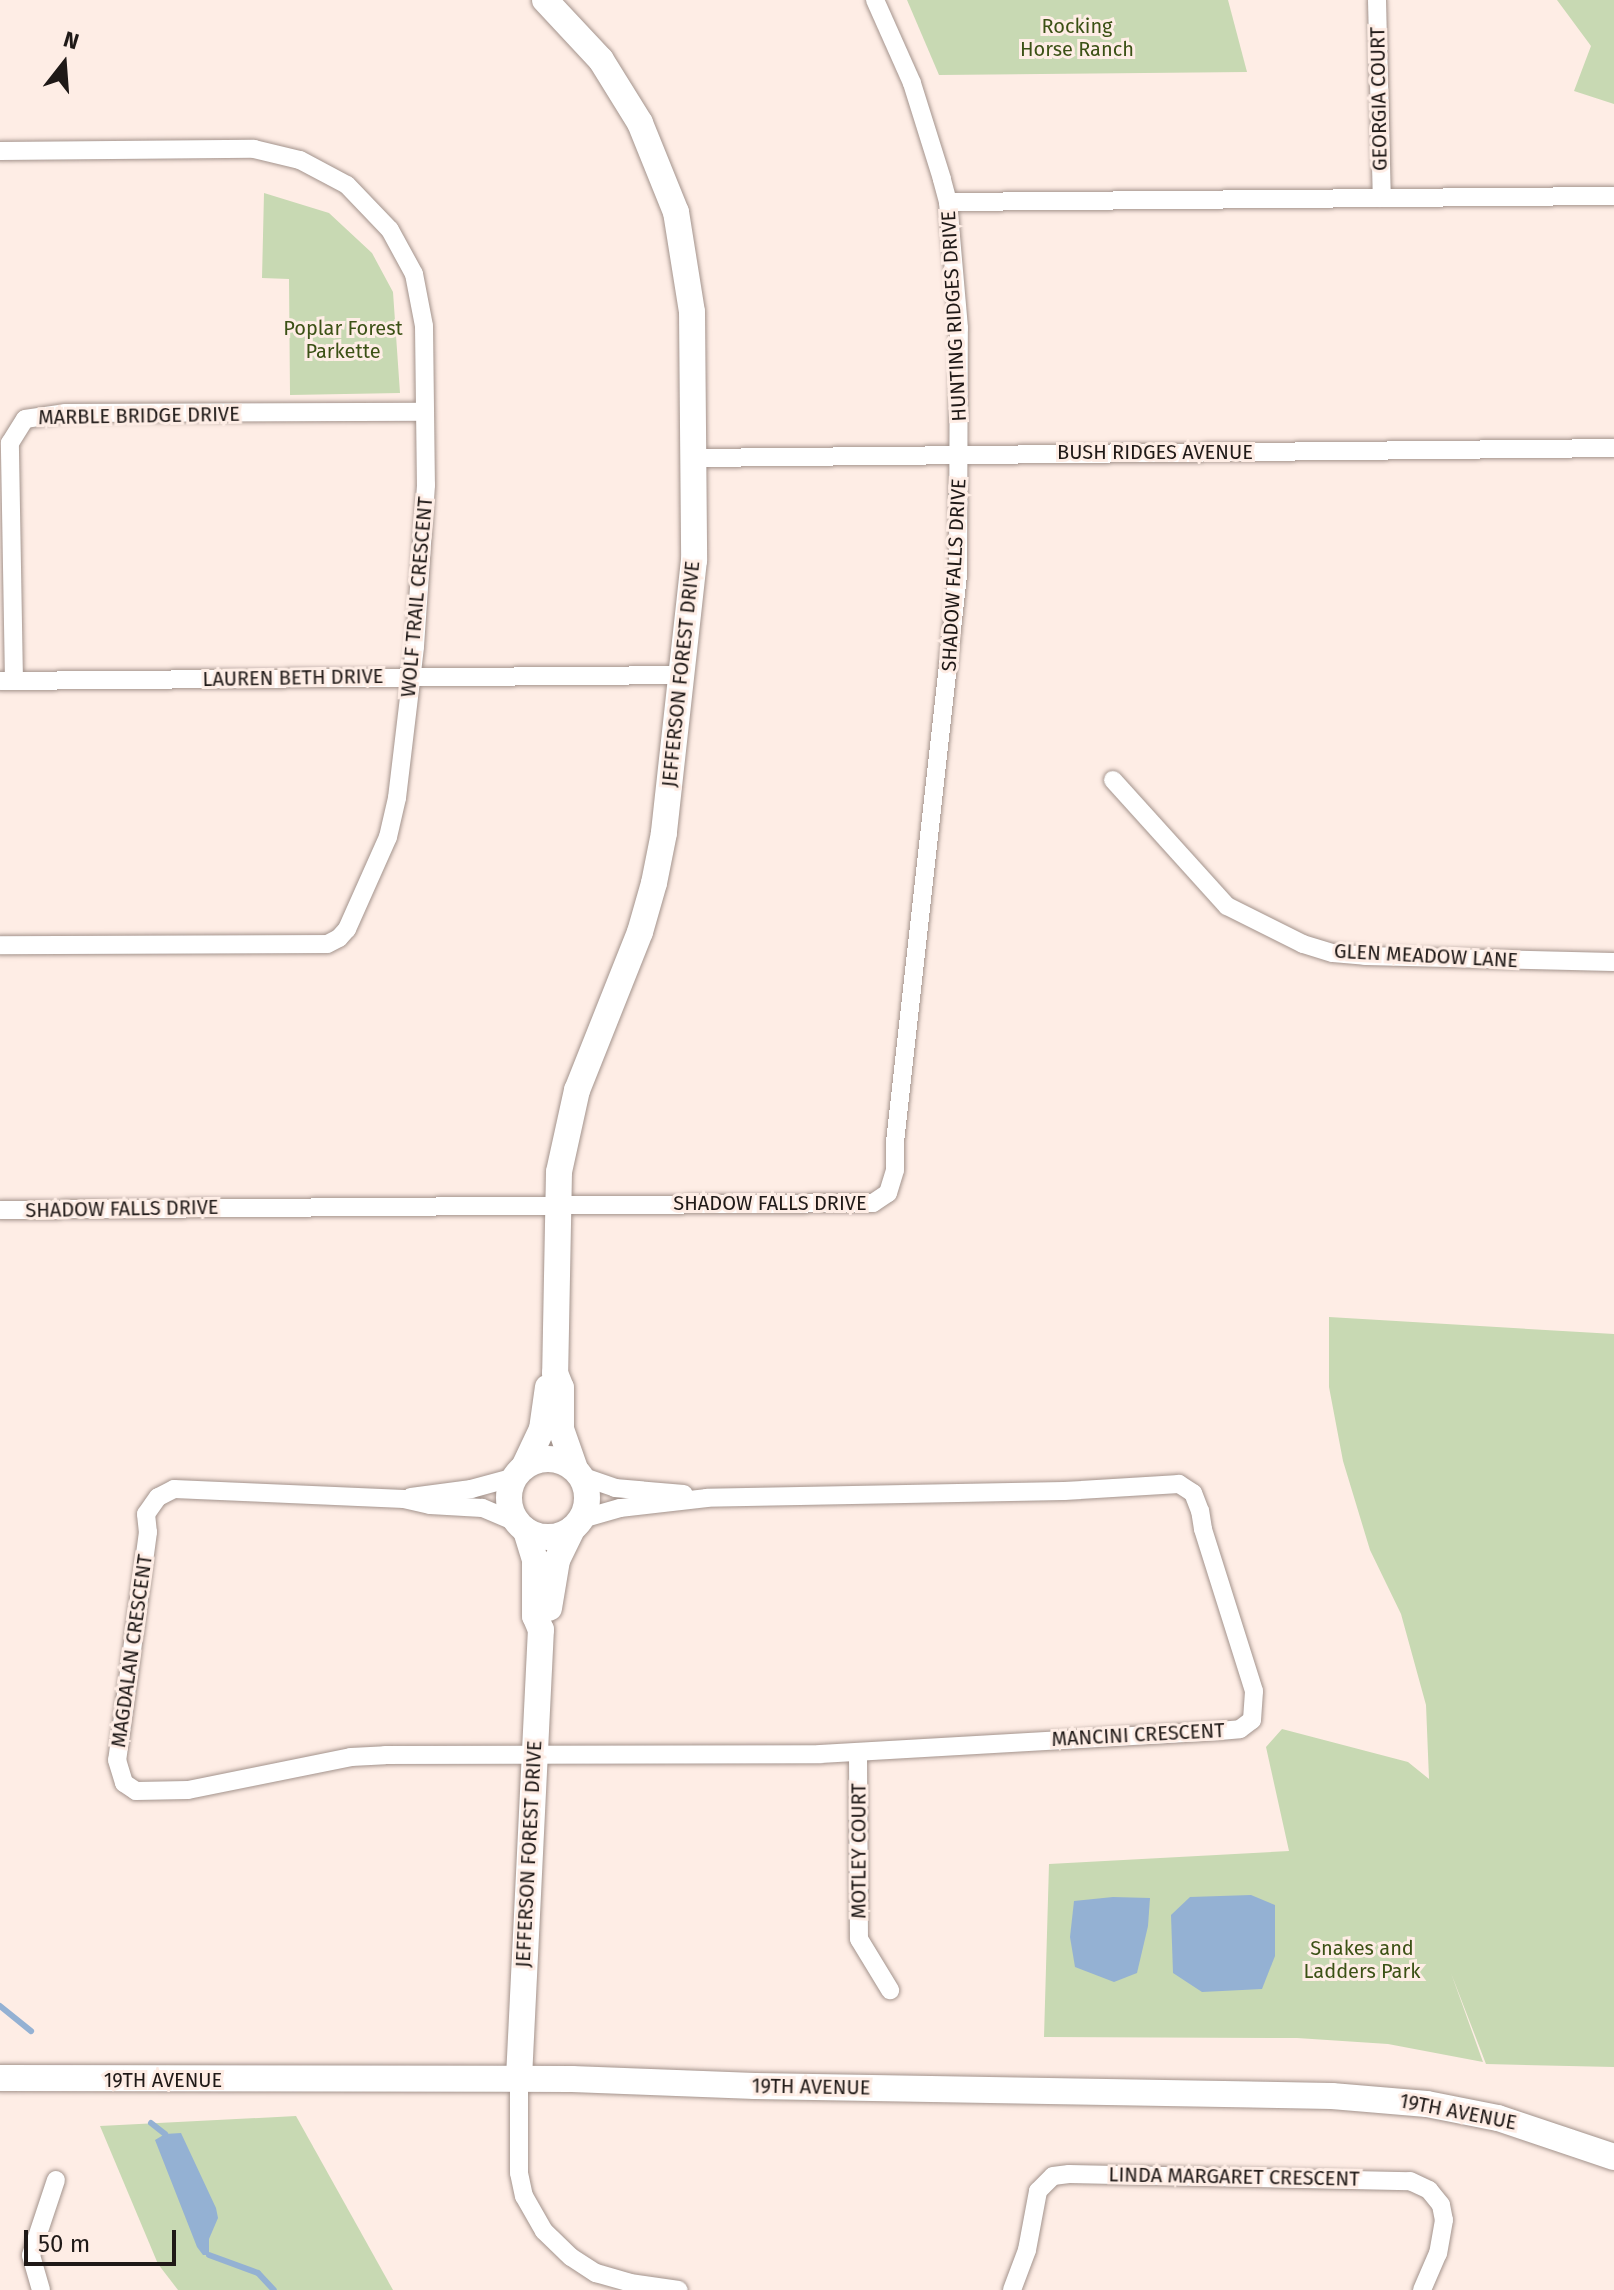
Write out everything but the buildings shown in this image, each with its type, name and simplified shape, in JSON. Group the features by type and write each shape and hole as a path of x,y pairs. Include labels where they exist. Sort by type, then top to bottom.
{"street":[{"name":"JEFFERSON FOREST DRIVE","path":"545,0 593,51 629,103 650,144 676,212 692,312 694,560 654,883 640,932 577,1090 559,1172 555,1373 561,1388 561,1429 578,1473"},
{"name":"HUNTING RIDGES DRIVE","path":"875,0 924,116 948,202 959,328 960,454"},
{"name":"GEORGIA COURT","path":"1377,0 1382,198"},
{"name":"WOLF TRAIL CRESCENT","path":"0,151 254,149 277,152 325,171 376,213 390,230 414,274 424,326 425,541 397,798 388,837 347,929 339,938 327,944 0,945"},
{"path":"948,202 1614,196"},
{"name":"MARBLE BRIDGE DRIVE","path":"7,681 10,443 25,419 65,413 424,412"},
{"name":"BUSH RIDGES AVENUE","path":"695,458 1614,448"},
{"name":"SHADOW FALLS DRIVE","path":"0,1210 873,1203 888,1193 895,1170 895,1142 951,657 960,540 960,454"},
{"name":"LAUREN BETH DRIVE","path":"7,681 681,675"},
{"name":"GLEN MEADOW LANE","path":"1113,780 1227,906 1303,944 1333,953 1365,956 1614,962"},
{"name":"JEFFERSON FOREST DRIVE","path":"520,1472 542,1429 548,1387 555,1373"},
{"path":"547,1459 578,1473 587,1493 577,1524 552,1537 522,1527 509,1498 520,1472 547,1459"},
{"name":"MAGDALAN CRESCENT","path":"404,1499 471,1489 520,1472"},
{"name":"MANCINI CRESCENT","path":"578,1473 615,1488 707,1498"},
{"name":"MANCINI CRESCENT","path":"534,1755 858,1752 1219,1731 1240,1729 1252,1720 1254,1691 1193,1493 1179,1484 1064,1491 707,1498 620,1508 577,1524"},
{"name":"MAGDALAN CRESCENT","path":"522,1527 482,1508 430,1505 404,1499 174,1489 158,1497 146,1514 148,1532 117,1760 124,1783 136,1791 188,1790 351,1757 534,1755"},
{"name":"JEFFERSON FOREST DRIVE","path":"519,2078 541,1630 548,1617 557,1560 577,1524"},
{"name":"JEFFERSON FOREST DRIVE","path":"522,1527 535,1560 535,1616 541,1630"},
{"name":"MOTLEY COURT","path":"858,1752 859,1939 890,1990"},
{"name":"19TH AVENUE","path":"0,2078 519,2078 1384,2099 1498,2118 1614,2157"},
{"path":"519,2078 519,2173 524,2196 544,2231 571,2257 596,2273 679,2290"},
{"name":"LINDA MARGARET CRESCENT","path":"1012,2290 1027,2250 1038,2191 1053,2176 1069,2174 1410,2181 1429,2190 1441,2205 1444,2220 1438,2253 1422,2290"},
{"path":"41,2290 31,2255 56,2180"}],"green space":[{"name":"Rocking Horse Ranch","path":"907,0 1228,0 1247,72 939,75"},
{"path":"1557,0 1614,0 1614,104 1574,91 1591,46"},
{"name":"Poplar Forest Parkette","path":"264,193 329,213 372,253 393,292 400,393 290,395 289,279 262,278"},
{"name":"Snakes and Ladders Park","path":"1329,1317 1614,1334 1614,2067 1486,2064 1451,1973 1483,2062 1388,2044 1297,2038 1044,2037 1049,1864 1289,1851 1266,1747 1282,1729 1408,1762 1429,1779 1426,1705 1401,1614 1370,1550 1343,1461 1329,1387"},
{"path":"296,2116 393,2290 178,2290 158,2264 100,2126"}],"water":[{"path":"1251,1895 1275,1905 1275,1956 1262,1989 1202,1992 1173,1973 1171,1915 1190,1897"},
{"path":"1113,1897 1150,1898 1148,1926 1137,1973 1114,1982 1075,1967 1070,1937 1074,1901"},
{"path":"181,2133 216,2208 218,2218 209,2239 209,2255 203,2255 197,2247 155,2140 165,2134"}],"waterway":[{"path":"0,2006 31,2031"},
{"path":"151,2123 165,2134"},
{"path":"209,2255 258,2273 274,2290"}]}
